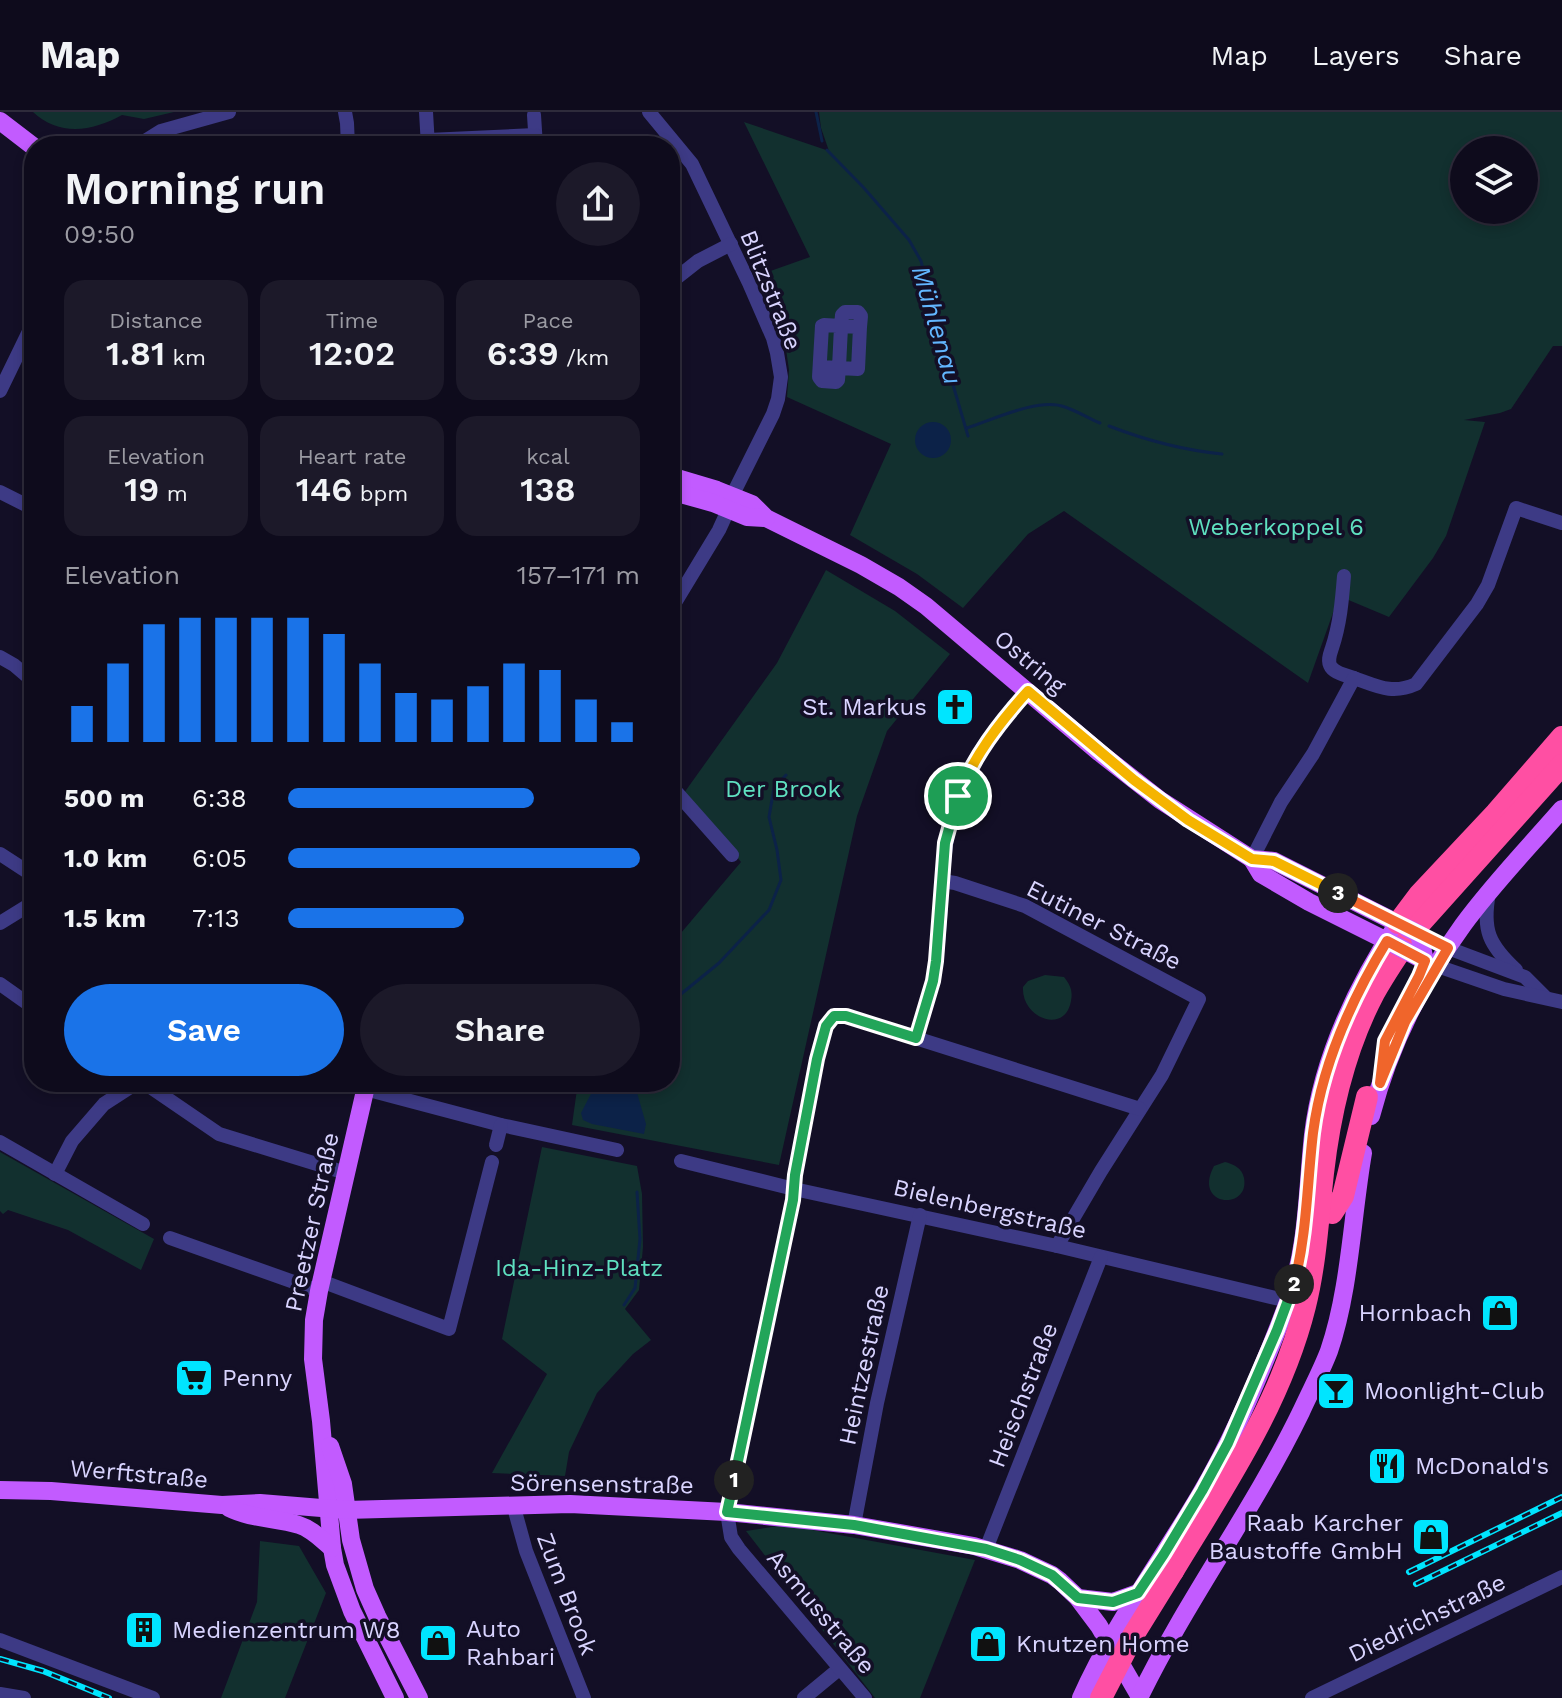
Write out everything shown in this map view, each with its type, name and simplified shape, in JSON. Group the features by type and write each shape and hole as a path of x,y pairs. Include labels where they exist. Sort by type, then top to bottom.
{"highway":[{"path":"1401,934 1419,895 1562,737"},
{"path":"1115,1698 1278,1386 1297,1333 1312,1268 1329,1133 1338,1089 1355,1036 1374,994 1417,927 1479,879 1562,765"},
{"path":"1101,1698 1134,1634 1179,1575 1265,1446 1290,1391 1318,1314 1326,1274 1343,1134 1353,1089 1380,1013 1410,961 1430,934 1562,786"},
{"path":"1332,1213 1343,1196 1374,1090"},
{"path":"1297,1333 1300,1262"}],"main road":[{"path":"0,121 24,139"},
{"name":"Ostring","path":"680,480 730,502"},
{"name":"Ostring","path":"680,493 752,504 766,518 861,565 914,597 1160,800 1252,859 1274,861 1401,934 1427,968"},
{"path":"1140,1698 1174,1632 1263,1486 1329,1350 1346,1276 1374,1090 1385,1041 1427,968 1463,925 1479,879 1562,809"},
{"path":"1081,1698 1109,1642 1196,1502 1228,1443 1288,1301 1300,1262 1319,1101 1342,1026 1401,934 1427,968"},
{"path":"1374,1090 1427,968"},
{"name":"Preetzer Straße","path":"334,1512 313,1359 314,1320 361,1092"},
{"name":"Werftstraße","path":"0,1479 51,1491"},
{"name":"Werftstraße","path":"0,1490 51,1491 222,1505 260,1503 334,1512"},
{"name":"Sörensenstraße","path":"334,1512 570,1504 727,1512 854,1525 986,1549 1052,1575 1078,1598 1109,1642 1140,1698"},
{"name":"Werftstraße","path":"222,1505 243,1515 299,1525 332,1548"},
{"path":"334,1512 332,1548 335,1565 352,1611 395,1698"},
{"path":"334,1512 351,1540 365,1589 377,1616 419,1698"},
{"name":"Werftstraße","path":"299,1525 334,1512"},
{"path":"1078,1598 1113,1602 1138,1593"}],"street":[{"path":"153,136 229,112"},
{"path":"345,112 347,136"},
{"path":"426,112 428,136"},
{"name":"Blitzstraße","path":"649,112 669,136"},
{"path":"534,115 536,136"},
{"name":"Blitzstraße","path":"680,149 692,164 773,338 781,377 776,406 719,530 680,594"},
{"path":"680,275 698,261 731,244"},
{"path":"822,326 841,326 860,327 858,363 820,364 822,326"},
{"path":"839,365 841,326"},
{"path":"0,391 24,342"},
{"path":"821,342 859,344"},
{"path":"20,350 24,352"},
{"path":"0,492 24,504"},
{"path":"1344,576 1342,609 1329,665 1333,670 1354,678 1393,690 1404,690 1416,684 1477,604 1488,585 1516,508 1562,523"},
{"path":"0,657 24,674"},
{"path":"1252,859 1281,802 1313,754 1354,678"},
{"path":"916,1038 933,981 945,843 958,796 986,741 1028,691"},
{"path":"680,796 732,855"},
{"path":"0,854 24,870"},
{"name":"Ostring","path":"1479,879 1487,908 1487,928 1499,954 1522,976"},
{"name":"Eutiner Straße","path":"942,881 1025,906 1199,999 1162,1075 1140,1109"},
{"path":"0,923 24,908"},
{"name":"Ostring","path":"1401,934 1443,946 1525,977 1545,997"},
{"name":"Ostring","path":"1427,968 1562,1002"},
{"path":"0,984 24,1001"},
{"path":"727,1512 793,1200 817,1059 826,1026 834,1016 846,1016 1140,1109 1057,1246"},
{"path":"55,1174 72,1141 104,1104 124,1092"},
{"path":"155,1092 219,1134 346,1173"},
{"path":"389,1092 501,1125 617,1150"},
{"path":"496,1145 501,1125"},
{"path":"0,1142 143,1224"},
{"name":"Bielenbergstraße","path":"681,1161 1288,1301"},
{"path":"170,1238 449,1329 492,1162"},
{"name":"Heintzestraße","path":"854,1525 877,1403 920,1215"},
{"name":"Heischstraße","path":"986,1549 1101,1257"},
{"name":"Zum Brook","path":"513,1504 526,1551 584,1698"},
{"name":"Asmusstraße","path":"727,1512 731,1537 739,1549 865,1698"},
{"name":"Diedrichstraße","path":"1312,1698 1562,1577"},
{"path":"352,1611 365,1589"},
{"path":"0,1640 153,1698"},
{"path":"804,1698 839,1669"},
{"path":"0,1694 24,1698"}],"green space":[{"path":"33,112 174,112 144,119 122,115 100,125 77,129 54,125"},
{"name":"Weberkoppel 6","path":"819,112 1562,112 1562,346 1553,346 1511,409 1464,420 1485,422 1446,536 1433,558 1389,617 1339,596 1308,683 1064,511 1028,534 963,608 917,574 850,535 891,444 787,397 789,370 786,349 756,276 810,257 744,122 829,151"},
{"name":"Der Brook","path":"826,570 895,611 950,654 887,731 857,816 779,1165 572,1125 577,1092 680,1092 680,934 741,862 684,793 777,663"},
{"path":"1045,975 1064,977 1069,985 1071,1001 1061,1018 1053,1020 1036,1014 1024,998 1023,987 1028,981"},
{"name":"Ida-Hinz-Platz","path":"542,1147 637,1166 642,1194 643,1247 639,1290 625,1309 651,1340 633,1354 597,1393 569,1452 565,1476 492,1473 547,1374 502,1339"},
{"path":"0,1152 154,1239 141,1270 68,1230 8,1210 3,1214 0,1211"},
{"path":"1225,1162 1239,1169 1244,1178 1244,1189 1231,1200 1215,1197 1210,1190 1209,1180 1214,1166"},
{"path":"785,1525 975,1560 920,1698 875,1698 746,1531"},
{"path":"260,1541 299,1546 326,1593 285,1698 221,1698 257,1602"}],"water":[{"path":"933,422 946,427 951,440 946,453 933,458 920,453 915,440 920,427"},
{"path":"592,1092 637,1092 646,1124 644,1134 592,1124 583,1120 581,1113"}],"waterway":[{"name":"Mühlenau","path":"816,112 822,141"},
{"name":"Mühlenau","path":"827,150 909,240 921,261 968,436"},
{"path":"967,428 1042,405 1065,407 1100,423"},
{"name":"Mühlenau","path":"1109,426 1164,444 1222,454"},
{"name":"Mühlenau","path":"680,995 719,963 769,910 781,880 769,817 774,788 786,775"},
{"path":"624,1305 635,1288 640,1239 637,1192"}],"railway":[{"path":"1409,1572 1562,1497"},
{"path":"1416,1584 1562,1513"},
{"path":"0,1659 43,1671 109,1698"}],"place":[{"name":"St. Markus","path":"955,707"},
{"name":"Hornbach","path":"1500,1313"},
{"name":"Penny","path":"194,1378"},
{"name":"Moonlight-Club","path":"1336,1391"},
{"name":"McDonald's","path":"1387,1466"},
{"name":"Raab Karcher Baustoffe GmbH","path":"1431,1537"},
{"name":"Medienzentrum W8","path":"144,1630"},
{"name":"Auto Rahbari","path":"438,1643"},
{"name":"Knutzen Home","path":"988,1644"}],"route":[{"path":"1028,691 1100,753 1188,820 1252,859 1274,861 1448,948 1405,1022 1380,1083 1385,1041 1425,961 1387,941 1356,995 1329,1063 1319,1101 1300,1262 1267,1354 1228,1443 1164,1554 1138,1593 1113,1602 1078,1598 1052,1575 986,1549 854,1525 727,1512 826,1026 834,1016 846,1016 916,1038 933,981 945,843 958,796 986,741 1028,691"}]}
